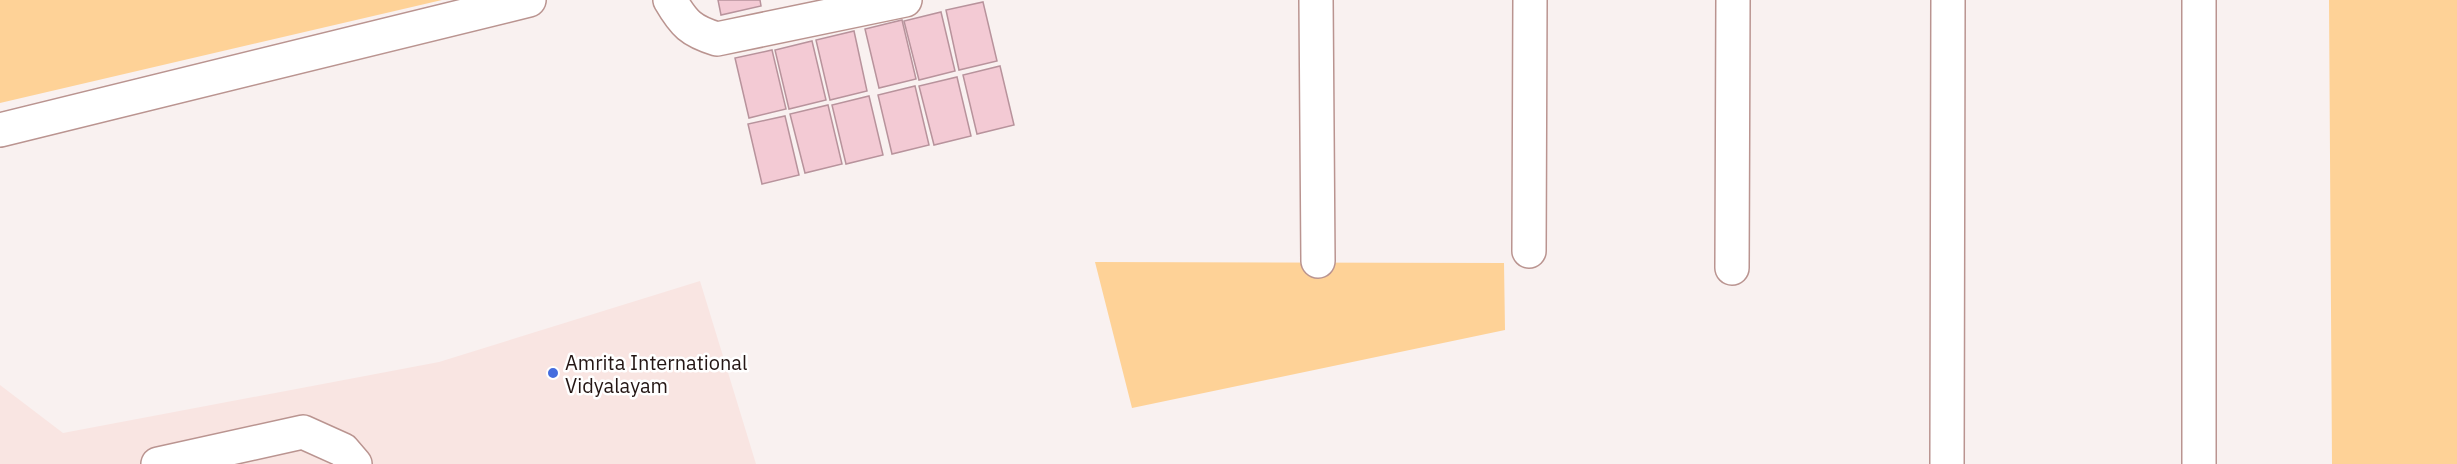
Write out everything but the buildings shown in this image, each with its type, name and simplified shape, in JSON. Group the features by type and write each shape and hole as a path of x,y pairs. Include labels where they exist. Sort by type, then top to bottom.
{"street":[{"path":"0,130 529,0"},
{"path":"670,0 680,18 695,33 717,39 905,0"},
{"path":"1316,0 1318,261"},
{"path":"1529,251 1530,0"},
{"path":"1732,268 1733,0"},
{"path":"1947,464 1948,0"},
{"path":"2199,0 2199,464"},
{"path":"158,464 303,432 344,450 355,464"}],"shaded area":[{"path":"0,0 442,0 0,103"},
{"path":"2329,0 2457,0 2457,464 2332,464"},
{"path":"1095,262 1504,263 1505,330 1132,408"},
{"name":"Amrita International Vidyalayam","path":"700,281 756,464 0,464 0,385 63,433 439,362"}],"place":[{"name":"Amrita International Vidyalayam","path":"553,373"}]}
